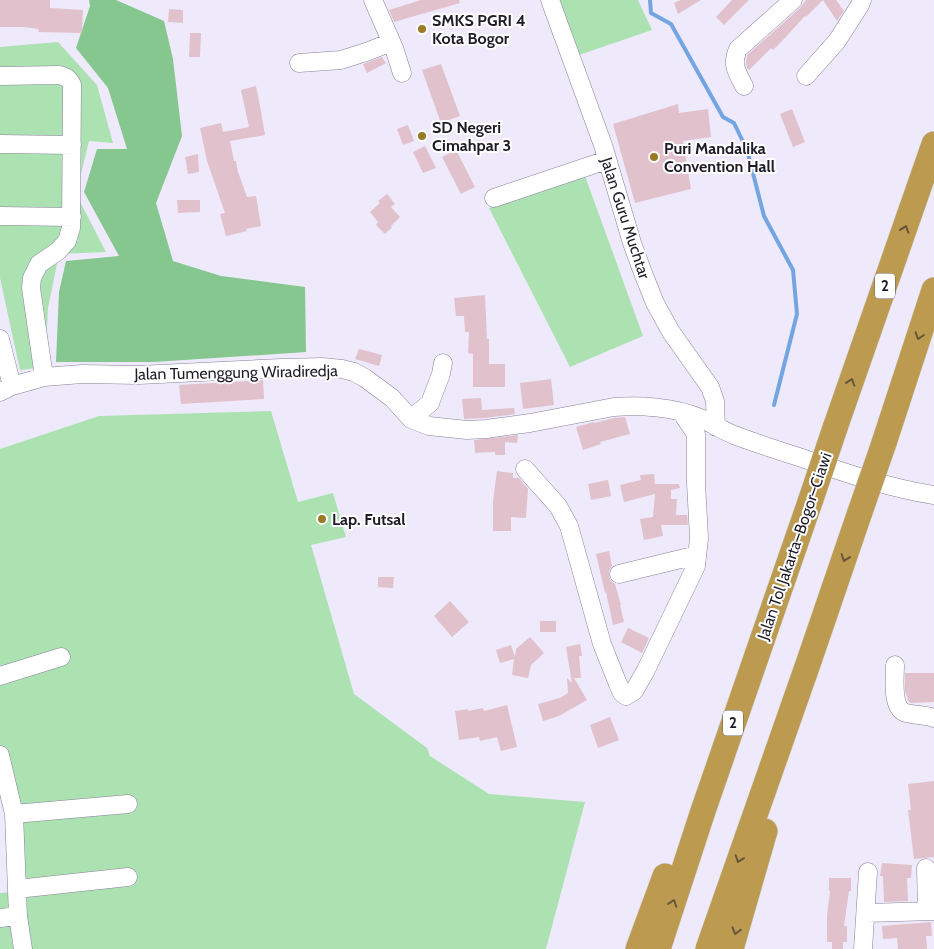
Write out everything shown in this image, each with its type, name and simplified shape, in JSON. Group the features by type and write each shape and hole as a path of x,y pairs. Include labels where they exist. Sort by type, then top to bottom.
{"highway":[{"name":"Jalan Tol Jakarta–Bogor–Ciawi","path":"658,949 700,820 934,144"},
{"path":"708,949 884,443 934,290"},
{"path":"638,949 724,716 748,655 779,590"},
{"path":"731,949 787,756 808,664"}],"street":[{"name":"Jalan Guru Muchtar","path":"550,0 608,160 642,273 655,303 671,332 710,387 715,401 716,427"},
{"path":"806,76 838,41 862,0"},
{"path":"377,1 402,73"},
{"path":"744,86 735,65 738,49 785,3"},
{"path":"299,63 341,60 391,42"},
{"path":"0,76 58,75 67,77 72,85 71,228 67,241 58,251 39,264 32,278 31,288 44,377"},
{"path":"0,144 72,145"},
{"path":"494,198 608,160"},
{"path":"0,216 72,217"},
{"path":"0,339 6,389"},
{"path":"443,363 430,403 411,420 429,426 476,430 530,423 626,406 657,408 681,412 699,418 733,435 821,465 889,486 934,495"},
{"name":"Jalan Tumenggung Wiradiredja","path":"6,389 44,377 82,374 139,375 322,367 354,372 365,378 392,398 411,420"},
{"path":"524,469 558,506 569,526 602,644 622,693 626,696 634,690 645,672 696,566 699,538 696,434 681,412"},
{"path":"619,574 697,555"},
{"path":"0,676 61,657"},
{"path":"895,665 896,704 900,710 905,713 934,718"},
{"path":"0,755 14,814 18,916 23,949"},
{"path":"14,814 128,804"},
{"path":"866,913 930,911 926,868"},
{"path":"863,949 868,872"},
{"path":"17,889 128,877"},
{"path":"0,918 18,916"}],"green space":[{"path":"89,0 116,0 164,21 173,59 182,136 156,203 173,261 221,276 305,287 306,352 154,362 56,362 59,292 66,261 119,256 84,192 97,149 127,149 108,88 76,48 90,6"},
{"path":"559,0 638,0 652,30 579,55"},
{"path":"58,42 97,85 113,143 89,141 76,194 106,252 59,254 48,308 45,367 20,370 0,278 0,47"},
{"path":"585,176 643,336 570,367 489,208"},
{"path":"271,411 298,502 333,493 346,537 311,545 354,694 427,748 430,756 489,794 585,802 546,949 0,949 0,893 14,892 0,748 0,449 99,416"}],"building":[{"path":"0,0 50,0 50,8 83,10 82,33 38,32 39,29 0,27"},
{"path":"421,0 459,0 460,3 394,22 389,10"},
{"path":"681,0 701,0 678,14 674,3"},
{"path":"732,0 749,0 724,25 716,17"},
{"path":"806,0 823,0 773,50 771,48 749,70 746,63 747,55 800,8"},
{"path":"823,0 836,0 844,11 837,21"},
{"path":"169,9 183,10 183,23 168,22"},
{"path":"190,33 201,33 200,57 189,57"},
{"path":"382,57 386,63 367,73 363,64"},
{"path":"441,64 460,116 441,123 422,70"},
{"path":"256,86 265,135 230,141 234,161 236,161 247,197 256,196 261,226 226,236 220,214 225,213 207,161 200,128 221,123 223,132 249,127 241,90"},
{"name":"Puri Mandalika Convention Hall","path":"678,104 679,113 708,109 711,137 683,141 691,189 635,203 613,124"},
{"path":"792,109 805,142 793,147 780,114"},
{"path":"408,125 414,141 403,145 397,129"},
{"path":"425,146 436,168 423,173 413,152"},
{"path":"456,150 475,187 461,194 442,157"},
{"path":"198,154 199,172 188,174 185,157"},
{"path":"387,194 395,204 391,207 400,217 385,234 376,225 378,222 370,212 380,203 378,201"},
{"path":"177,200 200,200 200,212 178,213"},
{"path":"485,295 489,364 505,364 505,387 473,387 473,354 468,353 469,332 465,332 464,316 456,316 454,298"},
{"path":"359,349 382,355 379,366 355,359"},
{"path":"551,379 554,405 523,409 520,383"},
{"path":"263,380 264,399 181,404 179,385"},
{"path":"481,398 482,410 514,408 515,414 464,419 462,399"},
{"path":"625,417 630,434 600,442 601,444 583,450 576,427"},
{"path":"518,435 517,443 505,442 505,455 495,455 495,452 475,453 474,440"},
{"path":"497,471 513,473 513,478 519,478 528,489 526,518 511,517 511,531 493,531 493,501"},
{"path":"654,474 655,484 679,484 680,488 671,490 671,499 677,499 676,515 687,515 688,525 661,525 663,536 644,540 640,519 653,517 655,494 624,502 620,485 641,480 640,475"},
{"path":"608,480 611,496 591,500 588,484"},
{"path":"609,551 612,566 609,576 615,584 624,622 613,625 596,554"},
{"path":"378,577 394,577 393,588 378,587"},
{"path":"450,601 469,622 452,637 434,616"},
{"path":"540,621 556,621 556,632 540,632"},
{"path":"628,628 649,638 642,653 621,642"},
{"path":"530,637 544,653 531,665 528,678 512,675 514,659 500,663 496,650 511,645 515,657 516,649"},
{"path":"580,644 582,656 579,656 581,678 574,678 587,700 559,716 543,721 538,704 560,698 568,693 567,678 572,683 566,647"},
{"path":"905,673 934,673 934,702 909,702 905,691"},
{"path":"507,705 517,747 501,751 497,737 480,741 479,737 459,740 455,711 483,708 484,711"},
{"path":"610,717 619,740 598,748 590,725"},
{"path":"934,781 934,857 914,859 908,810 911,810 908,784"},
{"path":"882,863 912,865 911,878 907,878 908,901 884,902 883,876 880,876"},
{"path":"829,878 851,878 851,891 849,891 844,926 847,926 847,942 843,942 843,949 832,949 832,942 827,942"},
{"path":"931,922 932,936 926,936 927,949 898,949 897,938 883,939 882,926"}],"waterway":[{"path":"650,0 651,13 671,24 723,117 734,123 747,150 764,216 793,270 797,314 774,405"}],"place":[{"name":"SMKS PGRI 4 Kota Bogor","path":"422,29"},
{"name":"SD Negeri Cimahpar 3","path":"422,136"},
{"name":"Puri Mandalika Convention Hall","path":"654,157"},
{"name":"Lap. Futsal","path":"322,519"}]}
